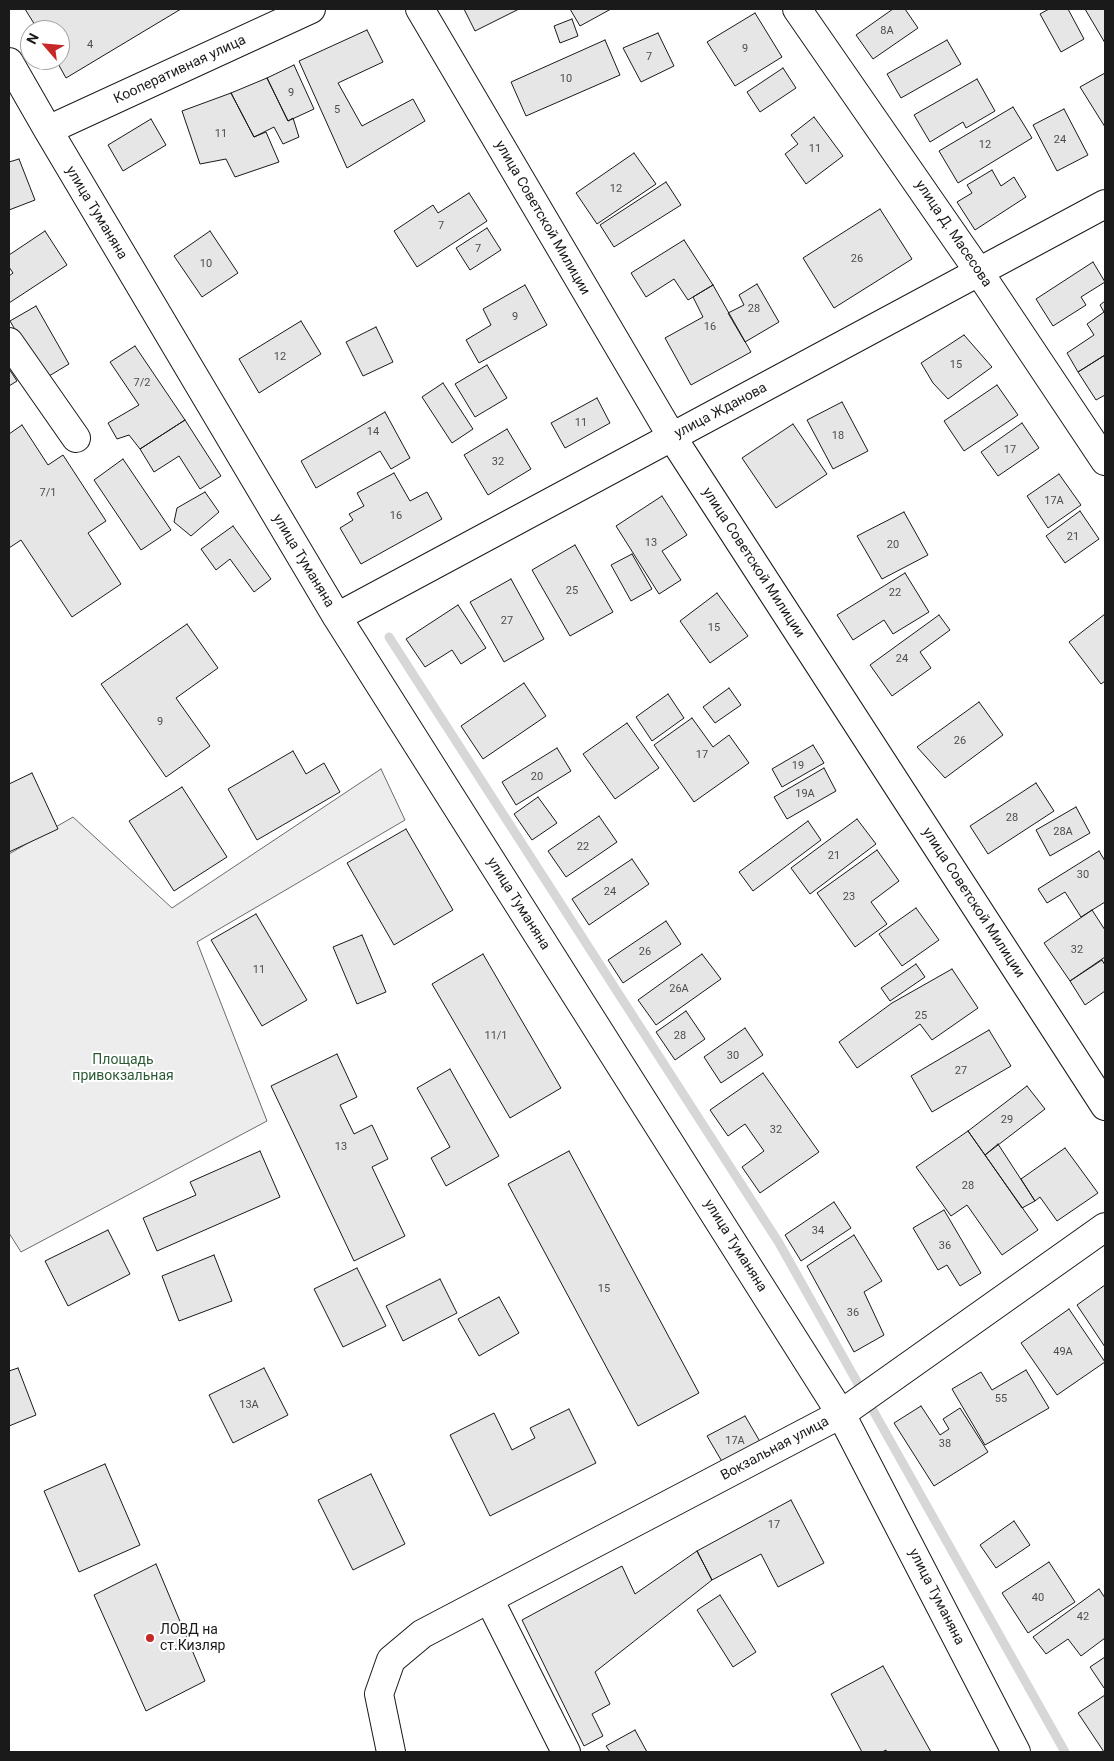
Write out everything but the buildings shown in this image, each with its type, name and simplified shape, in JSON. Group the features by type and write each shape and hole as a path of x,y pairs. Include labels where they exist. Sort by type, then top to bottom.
{"street":[{"name":"Кооперативная улица","path":"48,130 311,9"},
{"name":"улица Советской Милиции","path":"420,9 672,437 1105,1106"},
{"name":"улица Д. Масесова","path":"798,9 979,272 1105,461"},
{"name":"улица Туманяна","path":"9,62 337,617 841,1414 1016,1752"},
{"name":"улица Жданова","path":"337,617 1105,204"},
{"path":"9,342 76,438"},
{"name":"Вокзальная улица","path":"391,1752 379,1694 390,1660 422,1634 841,1414 1105,1227"},
{"path":"489,1599 566,1752"}],"shaded area":[{"name":"Площадь привокзальная","path":"381,769 405,820 197,942 267,1121 21,1252 9,1233 9,854 73,817 172,908"}],"waterway":[{"path":"389,637 779,1243 1065,1752"}],"place":[{"name":"ЛОВД на ст.Кизляр","path":"150,1638"}]}
